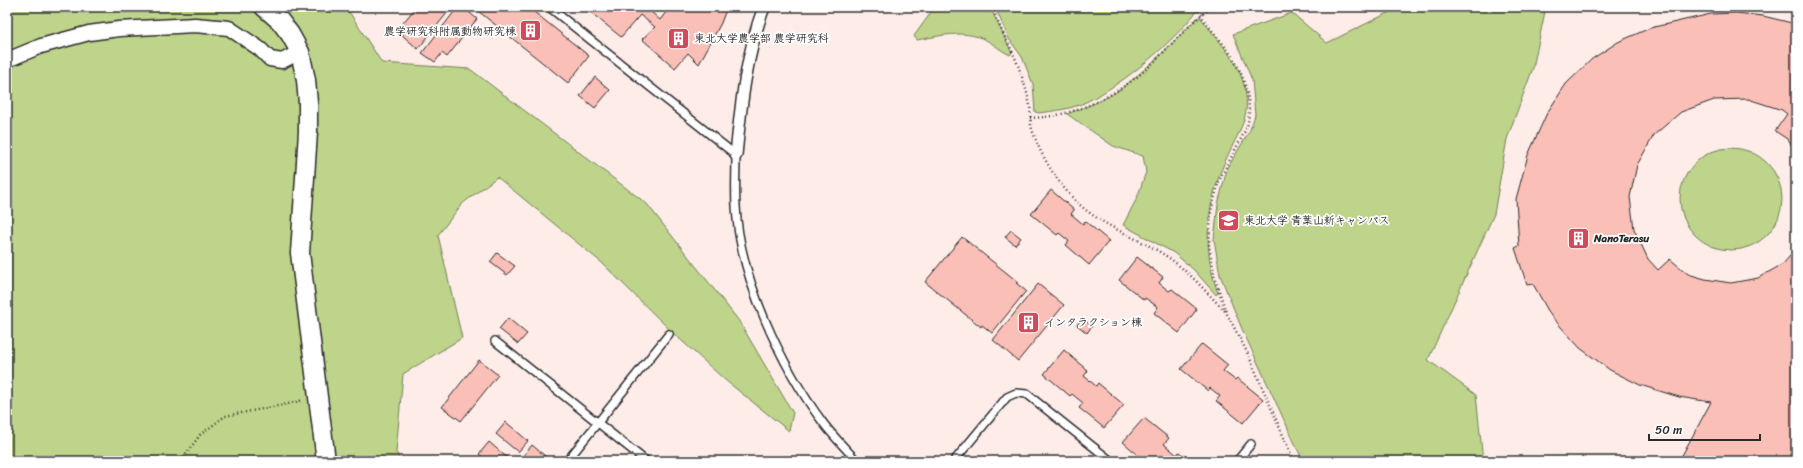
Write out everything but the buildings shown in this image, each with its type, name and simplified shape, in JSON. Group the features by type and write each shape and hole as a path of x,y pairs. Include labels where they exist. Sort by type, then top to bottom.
{"street":[{"path":"264,7 280,21 290,34 300,52 308,103 300,253 326,461"},
{"path":"736,155 742,99 749,55 764,7"},
{"path":"7,60 41,46 88,33 119,29 195,24 229,28 260,49 270,59 282,61 300,52"}],"lane":[{"path":"549,7 736,155 736,207 741,241 751,280 771,333 795,380 825,425 856,461"},
{"path":"567,461 669,334"},
{"path":"495,341 646,461"},
{"path":"954,461 1007,397 1016,393 1027,394 1111,461"},
{"path":"1237,461 1251,444"}],"path":[{"path":"992,7 1020,70 1030,105 1030,118 1035,139 1049,167 1068,192 1080,205 1111,226 1155,249 1178,265 1199,283 1226,312"},
{"path":"1197,7 1200,15 1232,56 1246,90 1249,106 1247,127 1228,161 1219,181 1211,211 1209,246 1215,280 1226,312 1247,352 1294,461"},
{"path":"1030,118 1051,118 1090,105 1120,88 1152,63 1200,15 1212,7"},
{"path":"181,461 200,435 225,416 288,404 318,395"}],"shaded area":[{"name":"東北大学 青葉山新キャンパス","path":"346,7 1796,7 1796,461 401,461 396,452 403,374 462,338 438,235 461,204 497,177 602,263 672,332 725,380 789,431 470,69 382,63"}],"green space":[{"path":"7,7 346,7 382,63 470,69 647,204 739,321 793,413 789,431 725,380 672,332 602,263 497,177 462,204 438,235 462,338 403,374 396,452 401,461 7,461"},
{"path":"935,7 990,7 1012,53 1010,55 986,40 968,35 952,34 917,40 914,36"},
{"path":"995,7 1195,7 1197,11 1161,49 1146,62 1101,94 1075,106 1039,113 1035,112 1033,84 1022,57 1009,39"},
{"path":"1400,7 1546,7 1533,68 1507,139 1494,214 1428,360 1476,395 1483,461 1303,461 1242,329 1220,275 1214,239 1218,204 1227,169 1250,130 1255,115 1252,80 1233,34 1292,13 1327,43"},
{"path":"1198,17 1201,18 1229,54 1240,74 1244,84 1246,96 1246,112 1244,120 1221,172 1211,206 1208,241 1209,258 1218,293 1216,295 1194,270 1174,253 1123,225 1137,198 1146,172 1143,156 1113,146 1067,114 1102,100 1122,88 1142,72"},
{"path":"1731,148 1750,152 1767,163 1778,180 1782,199 1778,218 1767,235 1750,246 1731,250 1712,246 1695,235 1684,218 1680,199 1684,180 1695,163 1712,152"}],"place":[{"name":"農学研究科附属動物研究棟","path":"531,31"},
{"name":"東北大学農学部 農学研究科","path":"678,38"},
{"name":"東北大学 青葉山新キャンパス","path":"1228,220"},
{"name":"NanoTerasu","path":"1578,238"},
{"name":"インタラクション棟","path":"1028,322"}]}
